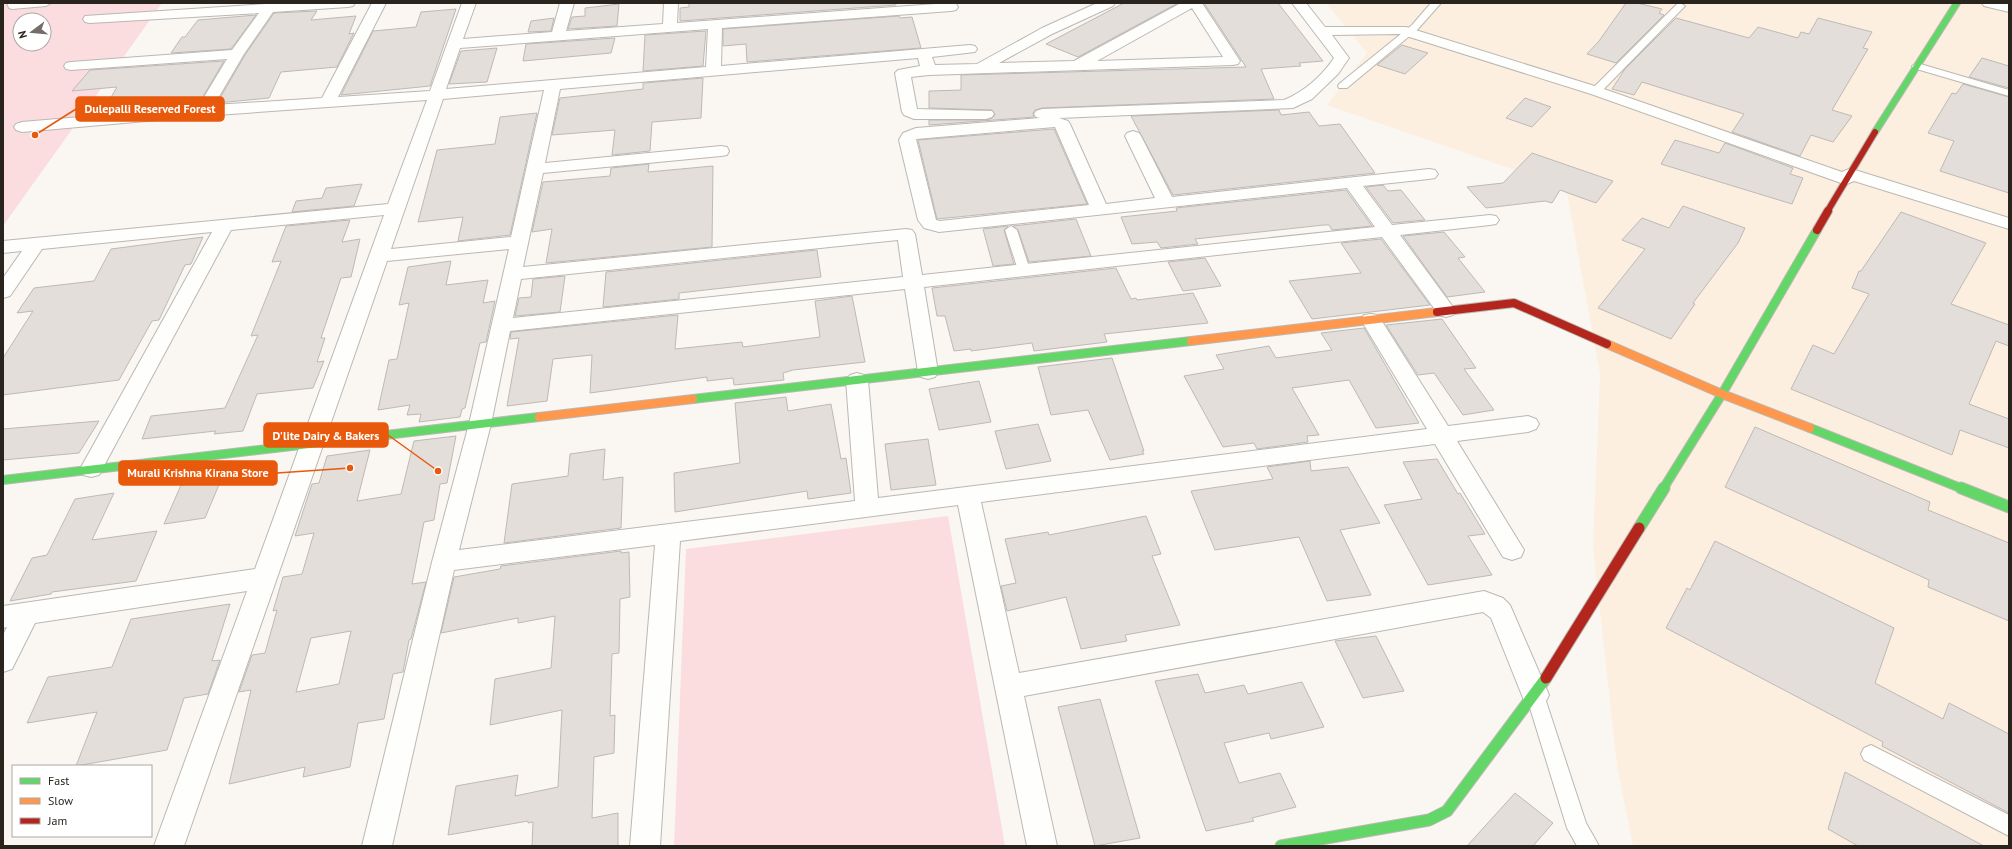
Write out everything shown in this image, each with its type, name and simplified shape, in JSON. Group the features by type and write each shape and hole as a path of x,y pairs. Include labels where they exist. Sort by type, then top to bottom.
{"street":[{"path":"90,19 348,3"},
{"path":"328,102 379,3"},
{"path":"169,846 469,3"},
{"path":"558,36 567,3"},
{"path":"670,28 671,3"},
{"path":"980,68 1047,31 1108,3"},
{"path":"1074,67 1191,3"},
{"path":"903,73 929,70 980,68 1074,67 1233,61 1195,3"},
{"path":"898,56 903,73 910,112 914,114 1061,113 1276,107 1287,105 1307,96 1339,64 1342,58 1299,3"},
{"path":"1281,846 1428,820 1447,811 1535,695 1722,394 1848,176 1957,3"},
{"path":"1989,3 2009,8"},
{"path":"454,44 951,7"},
{"path":"204,111 237,54 269,8"},
{"path":"713,71 715,25"},
{"path":"1320,31 1394,30 1408,32 1596,91 1848,176 2009,224"},
{"path":"22,126 204,111 436,95 970,49"},
{"path":"71,66 237,54"},
{"path":"924,54 929,70"},
{"path":"377,846 444,562 480,424 553,85"},
{"path":"1100,210 1062,124 1055,122 916,133 909,136 907,140 927,220 930,224 940,227 1100,210 1166,202 1352,183 1429,174"},
{"path":"1133,136 1166,202"},
{"path":"535,170 721,151"},
{"path":"1352,183 1446,311"},
{"path":"3,247 396,209"},
{"path":"501,326 1490,220"},
{"path":"91,469 226,225"},
{"path":"512,274 906,234 928,372"},
{"path":"379,256 519,242"},
{"path":"3,292 36,244"},
{"path":"3,480 1514,303 1722,394 2009,507"},
{"path":"1371,320 1512,550"},
{"path":"857,380 867,508"},
{"path":"444,562 1528,424"},
{"path":"968,495 1042,846"},
{"path":"644,846 668,533"},
{"path":"3,660 15,615 265,578"},
{"path":"1008,687 1484,601 1494,605 1501,612 1535,695"}],"lane":[{"path":"12,3 12,6 46,3"},
{"path":"1343,86 1415,27 1436,3"},
{"path":"1596,91 1680,6"},
{"path":"1917,66 2009,93"},
{"path":"1011,230 1024,270"},
{"path":"1535,695 1577,828 1589,846"},
{"path":"1871,754 2009,826"}],"shaded area":[{"path":"3,3 162,3 3,226"},
{"path":"1326,3 2009,3 2009,846 1633,846 1617,766 1593,547 1600,374 1566,188 1327,105 1367,53"},
{"path":"948,516 1005,846 674,846 686,549"}],"building":[{"path":"689,3 896,3 896,5 680,21 680,8 689,7"},
{"path":"1124,3 1178,3 1078,57 1046,44"},
{"path":"1204,3 1278,3 1323,61 1299,63 1301,66 1261,69 1274,99 1042,108 1035,110 1033,113 1034,117 929,125 929,120 986,120 995,115 992,110 929,108 929,91 961,90 961,75 1246,67"},
{"path":"1626,3 1637,3 1662,9 1659,13 1664,15 1616,63 1587,54 1599,41"},
{"path":"619,4 617,26 568,29 572,17 585,16 585,8"},
{"path":"456,9 430,86 341,95 373,31 416,27 421,12"},
{"path":"317,11 311,20 356,16 349,34 354,33 337,67 281,72 269,98 217,103 245,55 274,13"},
{"path":"256,15 231,49 171,53 182,37 185,37 198,20"},
{"path":"899,16 900,18 912,17 921,48 747,62 746,44 723,46 723,29"},
{"path":"554,18 551,31 528,32 531,21"},
{"path":"1676,18 1749,38 1758,27 1798,38 1801,32 1809,34 1818,18 1872,32 1863,48 1868,49 1832,110 1852,116 1833,142 1811,135 1800,156 1732,132 1744,114 1642,82 1634,95 1612,89 1625,69"},
{"path":"706,31 703,66 643,71 645,35"},
{"path":"615,38 611,53 523,61 526,44"},
{"path":"1402,45 1428,53 1405,74 1377,65"},
{"path":"497,48 487,82 449,84 461,51"},
{"path":"1982,58 2009,66 2009,88 1969,77"},
{"path":"224,61 198,105 162,108 165,104 103,111 117,87 72,91 90,70"},
{"path":"703,78 701,118 652,122 650,151 612,155 615,130 552,135 560,98 643,89 643,83"},
{"path":"1963,84 2009,97 2009,193 1940,171 1954,141 1928,133 1952,93 1956,94"},
{"path":"1525,98 1551,107 1532,127 1506,118"},
{"path":"1279,110 1281,115 1309,112 1319,126 1340,124 1375,173 1173,195 1131,116"},
{"path":"537,113 510,235 458,241 463,217 418,222 437,150 495,144 500,117"},
{"path":"1054,129 1087,204 937,219 918,140"},
{"path":"1675,140 1719,153 1725,143 1793,168 1790,174 1803,178 1792,204 1661,164"},
{"path":"1532,153 1613,181 1596,203 1560,190 1552,203 1545,201 1486,208 1467,187 1503,183"},
{"path":"649,164 648,172 713,166 712,247 546,263 552,229 532,232 543,182 610,176 611,168"},
{"path":"362,184 354,206 292,212 296,201 322,198 326,188"},
{"path":"1383,185 1388,191 1401,190 1425,220 1393,223 1366,187"},
{"path":"1346,190 1372,226 1332,230 1329,225 1324,225 1195,239 1198,244 1161,248 1157,242 1132,244 1121,217 1177,211 1176,208"},
{"path":"1683,206 1745,228 1738,243 1693,303 1695,304 1671,339 1598,308 1645,249 1622,240 1642,218 1669,228"},
{"path":"1901,212 1986,243 1951,304 2009,325 2009,346 1996,341 1969,404 2009,419 2009,448 1960,430 1952,455 1791,389 1813,345 1834,354 1869,294 1852,288 1859,271 1861,271"},
{"path":"1076,219 1091,256 1029,262 1018,230 1013,226"},
{"path":"350,220 342,242 360,239 351,277 341,278 321,338 325,338 317,362 324,361 313,388 257,394 243,431 214,434 216,431 142,439 151,416 225,408 258,335 251,336 281,261 272,262 286,226"},
{"path":"1008,226 1004,230 1014,264 993,266 983,229"},
{"path":"1444,232 1465,257 1458,258 1485,292 1447,297 1403,236"},
{"path":"203,237 191,264 185,265 159,320 152,321 119,380 3,395 3,358 33,311 17,313 34,288 94,281 111,249"},
{"path":"1381,239 1430,305 1312,319 1289,281 1361,273 1341,243"},
{"path":"817,250 821,277 679,293 679,299 603,307 606,272"},
{"path":"1205,258 1221,286 1183,291 1168,262"},
{"path":"451,261 446,285 488,280 483,303 495,301 486,342 480,343 465,408 462,409 460,417 419,422 421,414 407,415 410,405 378,410 389,360 397,359 409,303 399,305 408,267"},
{"path":"1116,268 1131,299 1136,298 1137,300 1193,293 1208,323 1104,334 1107,342 1034,351 1032,343 971,351 971,349 954,351 945,316 937,316 932,288"},
{"path":"565,276 560,312 515,316 519,298 531,297 533,279"},
{"path":"852,296 865,362 793,370 783,373 784,380 734,385 733,378 707,381 707,377 590,393 592,355 553,359 547,401 507,406 519,338 510,339 511,332 678,315 675,349 742,342 743,347 820,337 815,301"},
{"path":"1442,319 1476,368 1464,369 1494,410 1463,415 1434,373 1418,375 1386,325"},
{"path":"1364,328 1419,423 1376,428 1349,380 1292,388 1319,435 1307,436 1308,442 1257,449 1254,443 1223,447 1184,376 1224,369 1216,355 1269,346 1276,358 1332,350 1321,333"},
{"path":"1112,358 1144,454 1110,460 1088,410 1051,415 1038,367"},
{"path":"979,381 991,422 939,430 929,389"},
{"path":"786,397 788,411 831,404 841,459 846,458 851,493 808,499 807,491 675,512 674,473 740,463 735,403"},
{"path":"99,421 79,453 3,460 3,429"},
{"path":"1038,424 1051,461 1006,469 995,431"},
{"path":"1755,427 1930,502 1928,510 2009,543 2009,621 1928,587 1929,580 1725,487"},
{"path":"456,436 447,483 440,484 434,520 424,522 412,584 426,582 411,639 409,640 403,672 393,674 384,719 358,723 350,767 303,777 305,767 229,784 251,690 239,692 252,655 265,653 277,610 273,611 283,577 302,574 314,533 295,536 312,484 319,483 327,456 370,450 357,501 401,494 414,441","holes":["351,631 339,684 296,692 311,638"]},
{"path":"928,439 936,485 891,490 885,444"},
{"path":"605,449 603,480 623,477 621,528 504,543 512,484 568,476 570,454"},
{"path":"1437,459 1485,534 1468,536 1492,575 1428,585 1384,505 1422,499 1403,462"},
{"path":"1310,461 1311,471 1348,467 1380,523 1340,530 1371,595 1327,601 1299,537 1215,550 1191,491 1273,479 1267,467"},
{"path":"221,480 205,518 164,524 181,485"},
{"path":"114,493 92,540 157,531 136,581 52,592 51,594 10,601 32,558 47,555 75,499"},
{"path":"1146,516 1161,554 1152,556 1180,625 1125,635 1127,641 1081,649 1066,597 1007,611 1001,586 1016,583 1005,539 1048,532 1049,535"},
{"path":"1715,541 1894,628 1875,683 1943,719 1949,703 2009,734 2009,813 1882,746 1883,742 1666,628 1687,588 1690,590"},
{"path":"621,551 621,553 629,552 630,597 620,599 619,653 612,654 610,716 615,715 614,753 594,757 592,818 618,813 618,846 532,846 533,822 528,823 528,821 448,835 456,786 518,775 515,796 558,787 562,710 490,725 495,679 551,668 555,616 518,623 518,618 441,633 454,577 500,569 501,566"},
{"path":"230,604 212,661 220,660 208,694 184,698 167,750 76,765 97,712 27,723 48,677 112,667 131,619"},
{"path":"1376,636 1404,691 1363,698 1335,641"},
{"path":"1198,674 1205,693 1244,685 1248,694 1302,682 1324,727 1271,739 1269,733 1224,743 1239,783 1280,773 1296,807 1252,818 1254,821 1206,831 1155,681"},
{"path":"1100,699 1140,838 1095,846 1058,707"},
{"path":"1845,772 1984,846 1858,846 1828,829"},
{"path":"1515,793 1553,823 1533,846 1467,846"}],"traffic: fast":[{"path":"1875,132 1957,3"},
{"path":"1639,528 1722,394 1817,230"},
{"path":"693,399 1191,341"},
{"path":"3,480 539,417"},
{"path":"1810,428 2009,507"},
{"path":"1281,846 1429,820 1447,811 1535,695 1546,678"}],"traffic: slow":[{"path":"1191,341 1437,312"},
{"path":"1607,344 1722,394 1810,428"},
{"path":"539,417 693,399"}],"traffic: jam":[{"path":"1817,230 1875,132"},
{"path":"1437,312 1514,303 1607,344"},
{"path":"1546,678 1639,528"}],"place":[{"name":"Dulepalli Reserved Forest","path":"35,135"},
{"name":"Murali Krishna Kirana Store","path":"350,468"},
{"name":"D'lite Dairy & Bakers","path":"438,471"}]}
